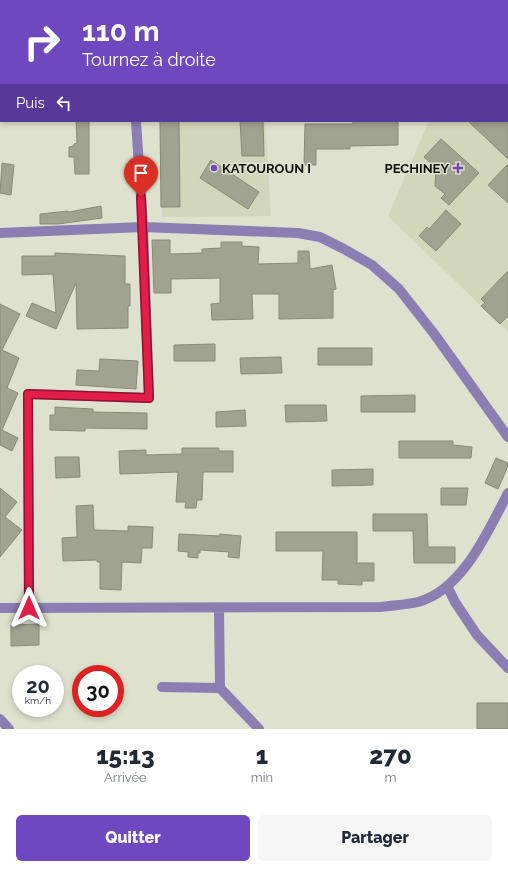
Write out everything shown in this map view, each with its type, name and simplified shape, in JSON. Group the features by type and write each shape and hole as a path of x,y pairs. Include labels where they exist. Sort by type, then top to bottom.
{"street":[{"path":"29,608 28,394 149,398 143,227 136,122"},
{"path":"0,233 143,227 298,233 320,237 372,265 398,289 435,335 508,437"},
{"path":"0,608 381,607 418,602 439,593 458,576 480,545 508,493"},
{"path":"447,586 455,602 477,635 508,668"},
{"path":"219,608 220,688 259,729"},
{"path":"162,687 220,688"},
{"path":"0,720 9,729"}],"shaded area":[{"name":"KATOUROUN I","path":"159,122 265,122 271,216 162,217"},
{"name":"PECHINEY","path":"429,122 508,122 508,332 388,216"}],"building":[{"path":"76,122 89,122 89,174 75,174 74,157 69,157 69,147 74,146 74,144 77,143"},
{"path":"160,122 179,122 180,207 161,207"},
{"path":"240,122 263,122 264,156 242,156"},
{"path":"353,122 398,122 398,145 350,146 350,149 316,149 316,165 304,165 305,124 353,124"},
{"path":"469,122 508,122 508,159"},
{"path":"441,139 479,173 449,205 441,198 445,194 435,186 436,168 424,157"},
{"path":"211,160 259,192 248,209 200,178"},
{"path":"2,163 14,165 11,195 0,193"},
{"path":"508,164 508,203 488,185"},
{"path":"101,206 102,218 58,224 40,224 40,214 69,212"},
{"path":"446,210 461,224 436,251 419,236 427,227 429,229"},
{"path":"152,240 170,240 170,254 202,253 202,249 221,248 221,242 242,242 242,246 259,247 258,264 298,263 298,251 309,251 310,269 332,265 336,289 333,290 333,318 279,319 279,294 252,294 253,319 212,320 211,304 220,303 220,278 171,279 171,293 154,293"},
{"path":"55,253 125,256 125,284 130,284 128,328 77,329 76,283 56,329 26,316 32,303 56,313 53,274 22,275 22,256 55,256"},
{"path":"508,271 508,316 500,324 481,306 485,303 481,299"},
{"path":"0,304 20,314 2,350 19,358 7,388 18,393 2,430 18,438 12,451 0,445"},
{"path":"215,344 215,361 174,361 174,345"},
{"path":"318,348 372,348 372,365 318,365"},
{"path":"281,357 282,373 241,374 240,358"},
{"path":"100,359 138,361 136,389 76,385 77,370 99,371"},
{"path":"415,395 415,412 361,412 361,396"},
{"path":"285,405 326,405 327,421 286,422"},
{"path":"55,407 93,409 93,412 147,413 147,429 85,428 85,431 50,430 50,415 55,415"},
{"path":"245,410 246,426 216,427 216,412"},
{"path":"399,441 453,441 453,445 472,447 471,458 399,458"},
{"path":"182,448 219,448 219,451 233,451 233,472 203,472 202,500 197,500 196,508 185,508 186,502 176,502 178,472 120,474 119,451 146,450 146,455 182,454"},
{"path":"55,457 79,457 80,477 56,478"},
{"path":"496,458 508,463 498,489 485,483"},
{"path":"373,469 373,485 332,486 332,470"},
{"path":"0,488 17,502 5,517 22,530 0,557"},
{"path":"441,488 468,488 466,505 441,505"},
{"path":"93,505 94,530 128,531 128,526 153,527 152,548 142,548 141,563 122,562 121,590 100,589 100,562 97,562 97,560 63,561 62,538 77,537 76,506"},
{"path":"373,514 427,514 428,547 455,547 455,563 414,563 413,531 373,531"},
{"path":"276,532 357,532 357,563 374,563 374,581 362,581 362,585 338,584 338,580 322,580 323,551 276,551"},
{"path":"179,534 220,536 220,534 241,536 239,558 228,557 229,552 200,550 200,553 198,552 198,558 188,557 188,552 178,551"},
{"path":"39,624 39,645 11,646 11,625"},
{"path":"477,703 508,703 508,729 477,729"}],"place":[{"name":"KATOUROUN I","path":"214,168"},
{"name":"PECHINEY","path":"458,168"}],"route":[{"path":"29,608 28,394 149,398 141,197"}]}
